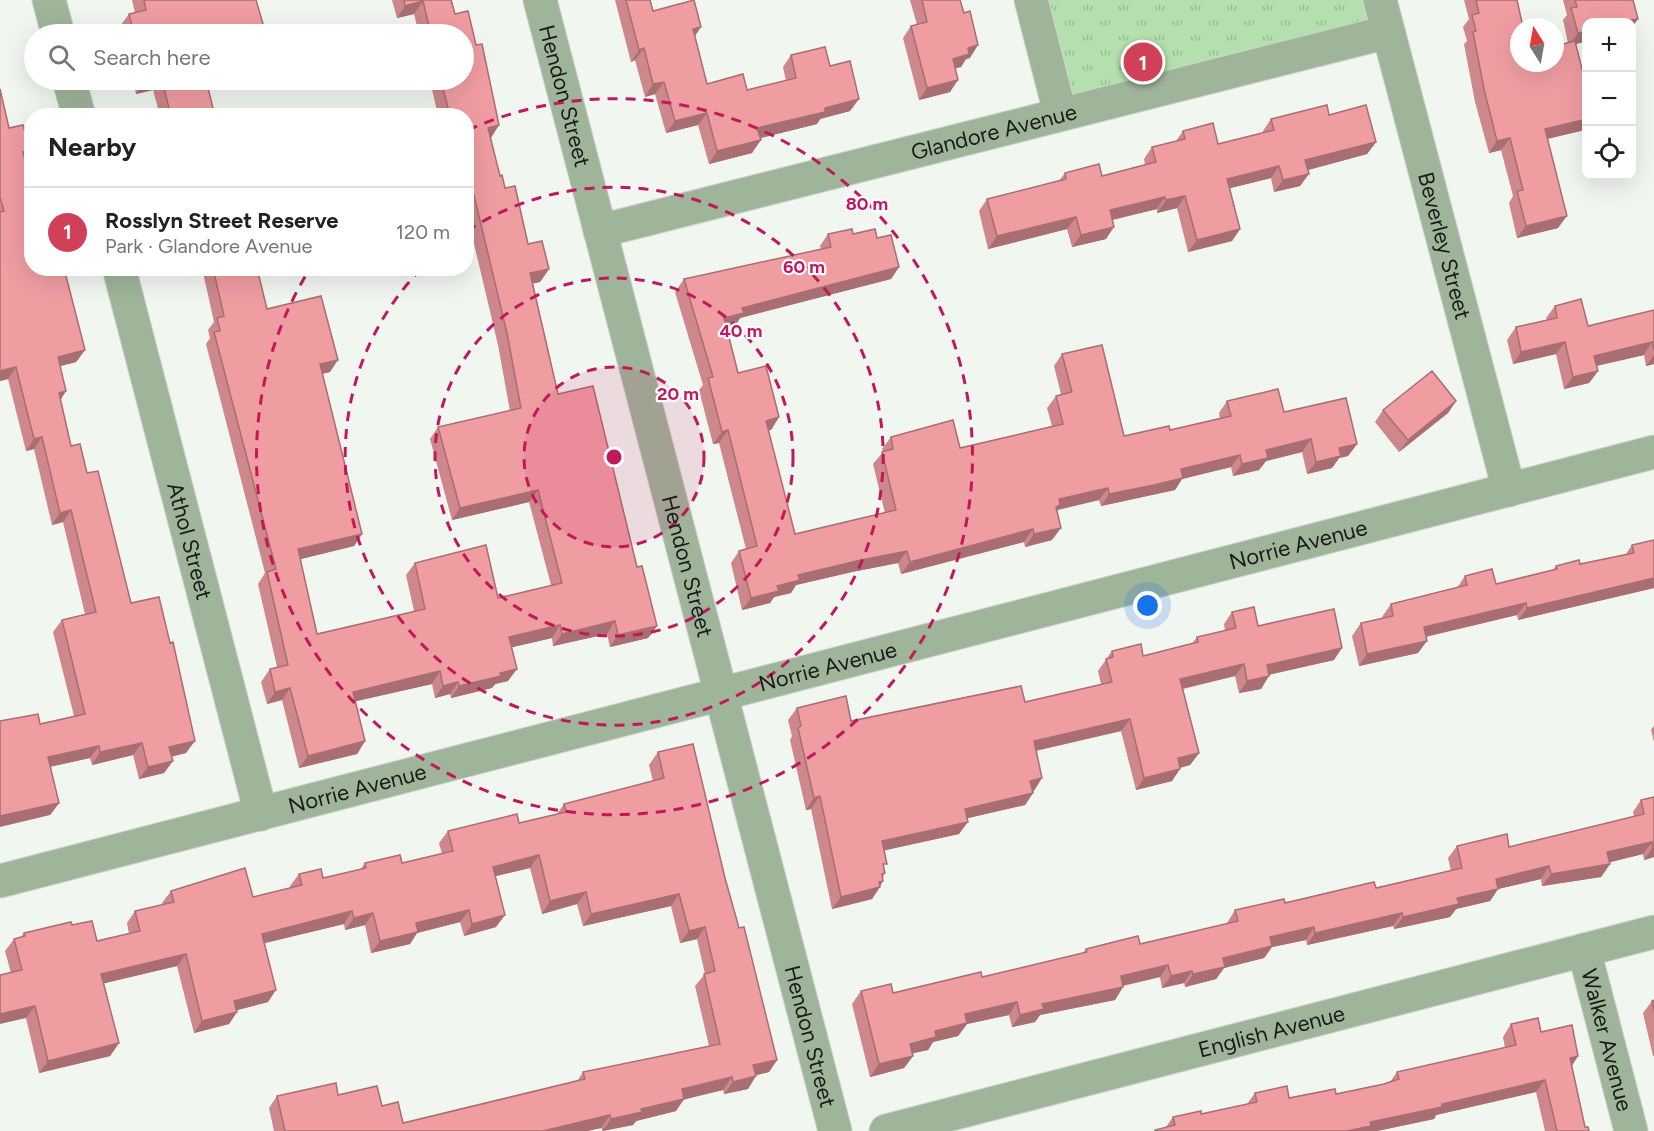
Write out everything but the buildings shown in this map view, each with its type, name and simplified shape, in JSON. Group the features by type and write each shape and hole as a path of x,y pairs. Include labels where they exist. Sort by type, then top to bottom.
{"street":[{"path":"49,0 55,24"},
{"name":"Hendon Street","path":"540,0 835,1131"},
{"path":"1031,0 1060,113"},
{"name":"Beverley Street","path":"1380,0 1509,490"},
{"name":"Glandore Avenue","path":"600,231 1388,32"},
{"path":"72,90 77,108"},
{"name":"Athol Street","path":"121,276 261,814"},
{"name":"Norrie Avenue","path":"0,881 1654,452"},
{"name":"English Avenue","path":"886,1131 1654,932"},
{"name":"Walker Avenue","path":"1584,950 1631,1131"}],"green space":[{"path":"1049,0 1364,0 1371,26 1074,98"}],"place":[{"name":"Rosslyn Street Reserve","path":"1143,62"}]}
